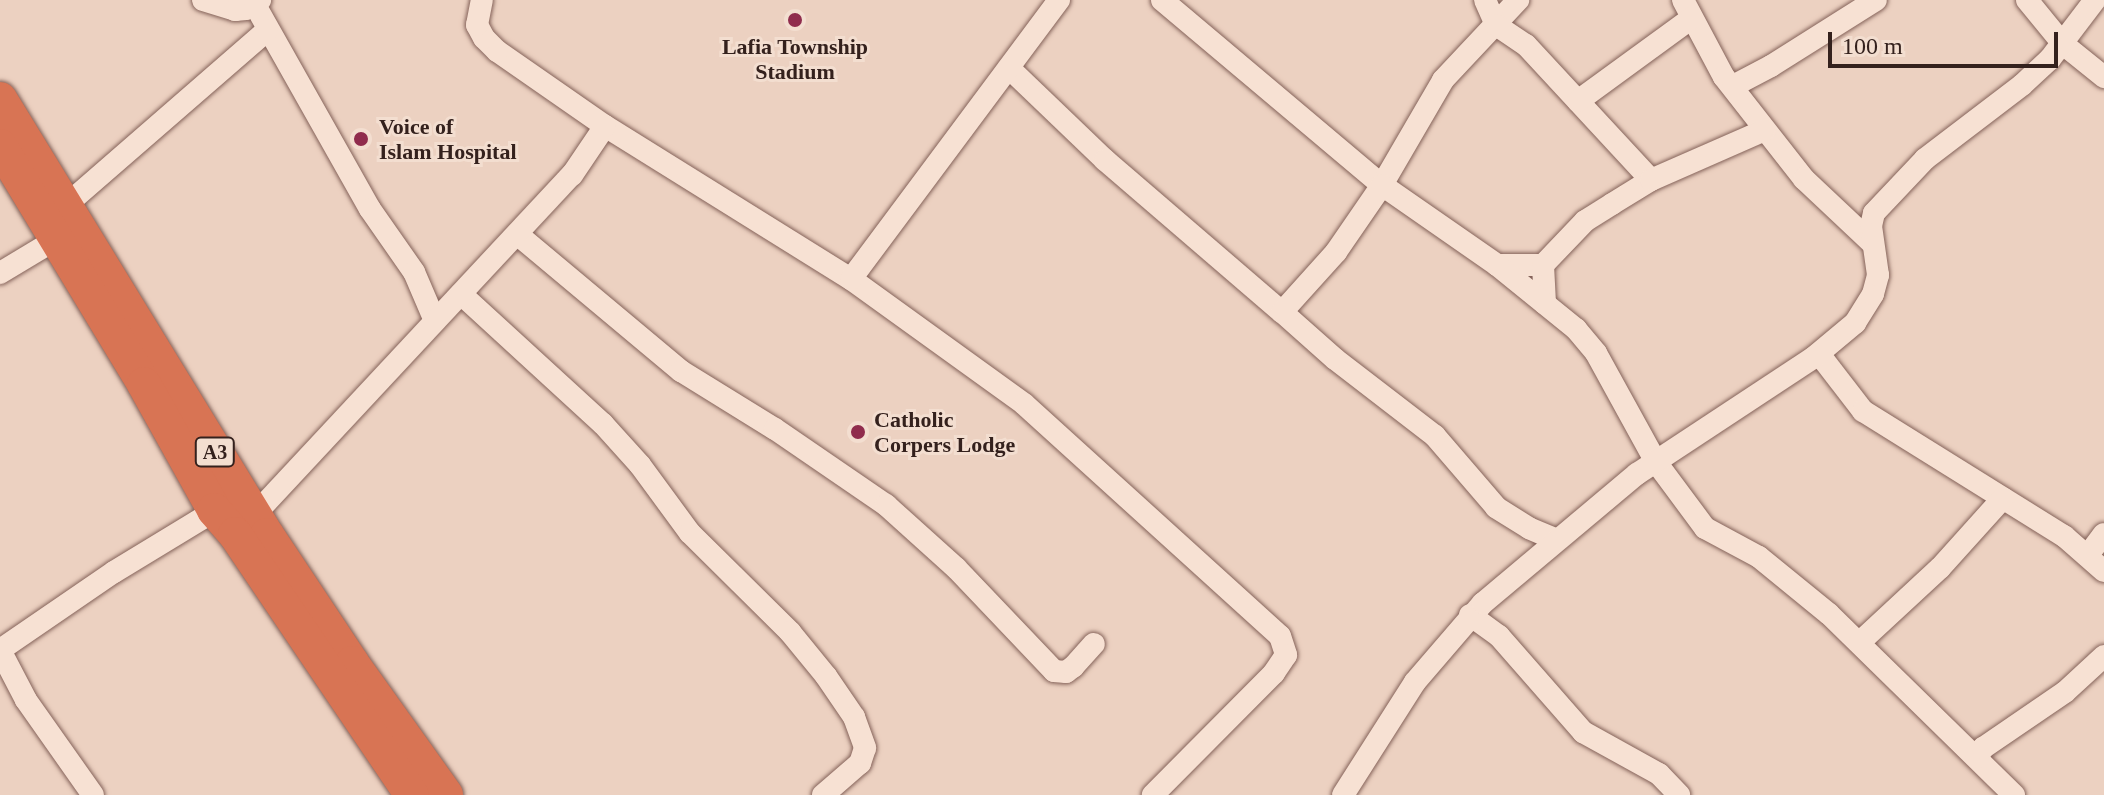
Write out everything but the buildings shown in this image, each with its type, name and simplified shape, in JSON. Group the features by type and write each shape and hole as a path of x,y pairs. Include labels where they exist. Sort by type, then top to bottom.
{"highway":[{"name":"A3","path":"0,99 65,206 236,514 412,795"},
{"name":"A3","path":"0,146 144,384 236,514 352,663 446,795"}],"street":[{"path":"203,0 235,10 257,3 266,31 326,128 370,209 414,272 435,321"},
{"path":"482,0 477,25 491,45 605,126 851,279 1024,404 1280,636 1286,655 1274,673 1153,795"},
{"path":"851,279 1059,0"},
{"path":"1162,0 1254,81 1382,185 1497,265 1576,329 1596,353 1656,462 1705,528 1759,557 1860,642 1934,720 1977,757 2014,795"},
{"path":"1485,0 1496,25 1526,45 1651,180"},
{"path":"1282,312 1336,252 1382,185 1434,92 1518,0"},
{"path":"1733,86 1761,73 1876,0"},
{"path":"2027,0 2063,44 2104,77"},
{"path":"1343,795 1415,682 1470,615 1557,540 1656,462 1819,354 1855,323 1873,294 1878,275 1872,243 1874,213 1925,159 2022,85 2063,44 2095,0"},
{"path":"1578,101 1687,9 1724,77 1765,130 1804,179 1872,243"},
{"path":"65,206 266,31"},
{"path":"1009,68 1105,160 1335,359 1435,436 1496,507 1529,528 1557,540"},
{"path":"93,795 26,700 0,650 236,514 461,294 572,175 605,126"},
{"path":"1497,265 1543,265 1585,221 1651,180 1765,130"},
{"path":"517,234 681,371 775,429 886,505 956,568 1054,671 1066,672 1094,644"},
{"path":"0,273 55,240"},
{"path":"1543,265 1545,304"},
{"path":"461,294 603,424 640,465 690,533 790,632 826,676 854,717 865,748 860,763 823,795"},
{"path":"1819,354 1863,411 2003,498 2096,563 2104,534"},
{"path":"1860,642 1940,568 2003,498"},
{"path":"1470,615 1499,636 1583,732 1659,774 1679,795"},
{"path":"1977,757 1983,748 2065,692 2104,656"}],"place":[{"name":"Lafia Township Stadium","path":"795,20"},
{"name":"Voice of Islam Hospital","path":"361,139"},
{"name":"Catholic Corpers Lodge","path":"858,432"}]}
